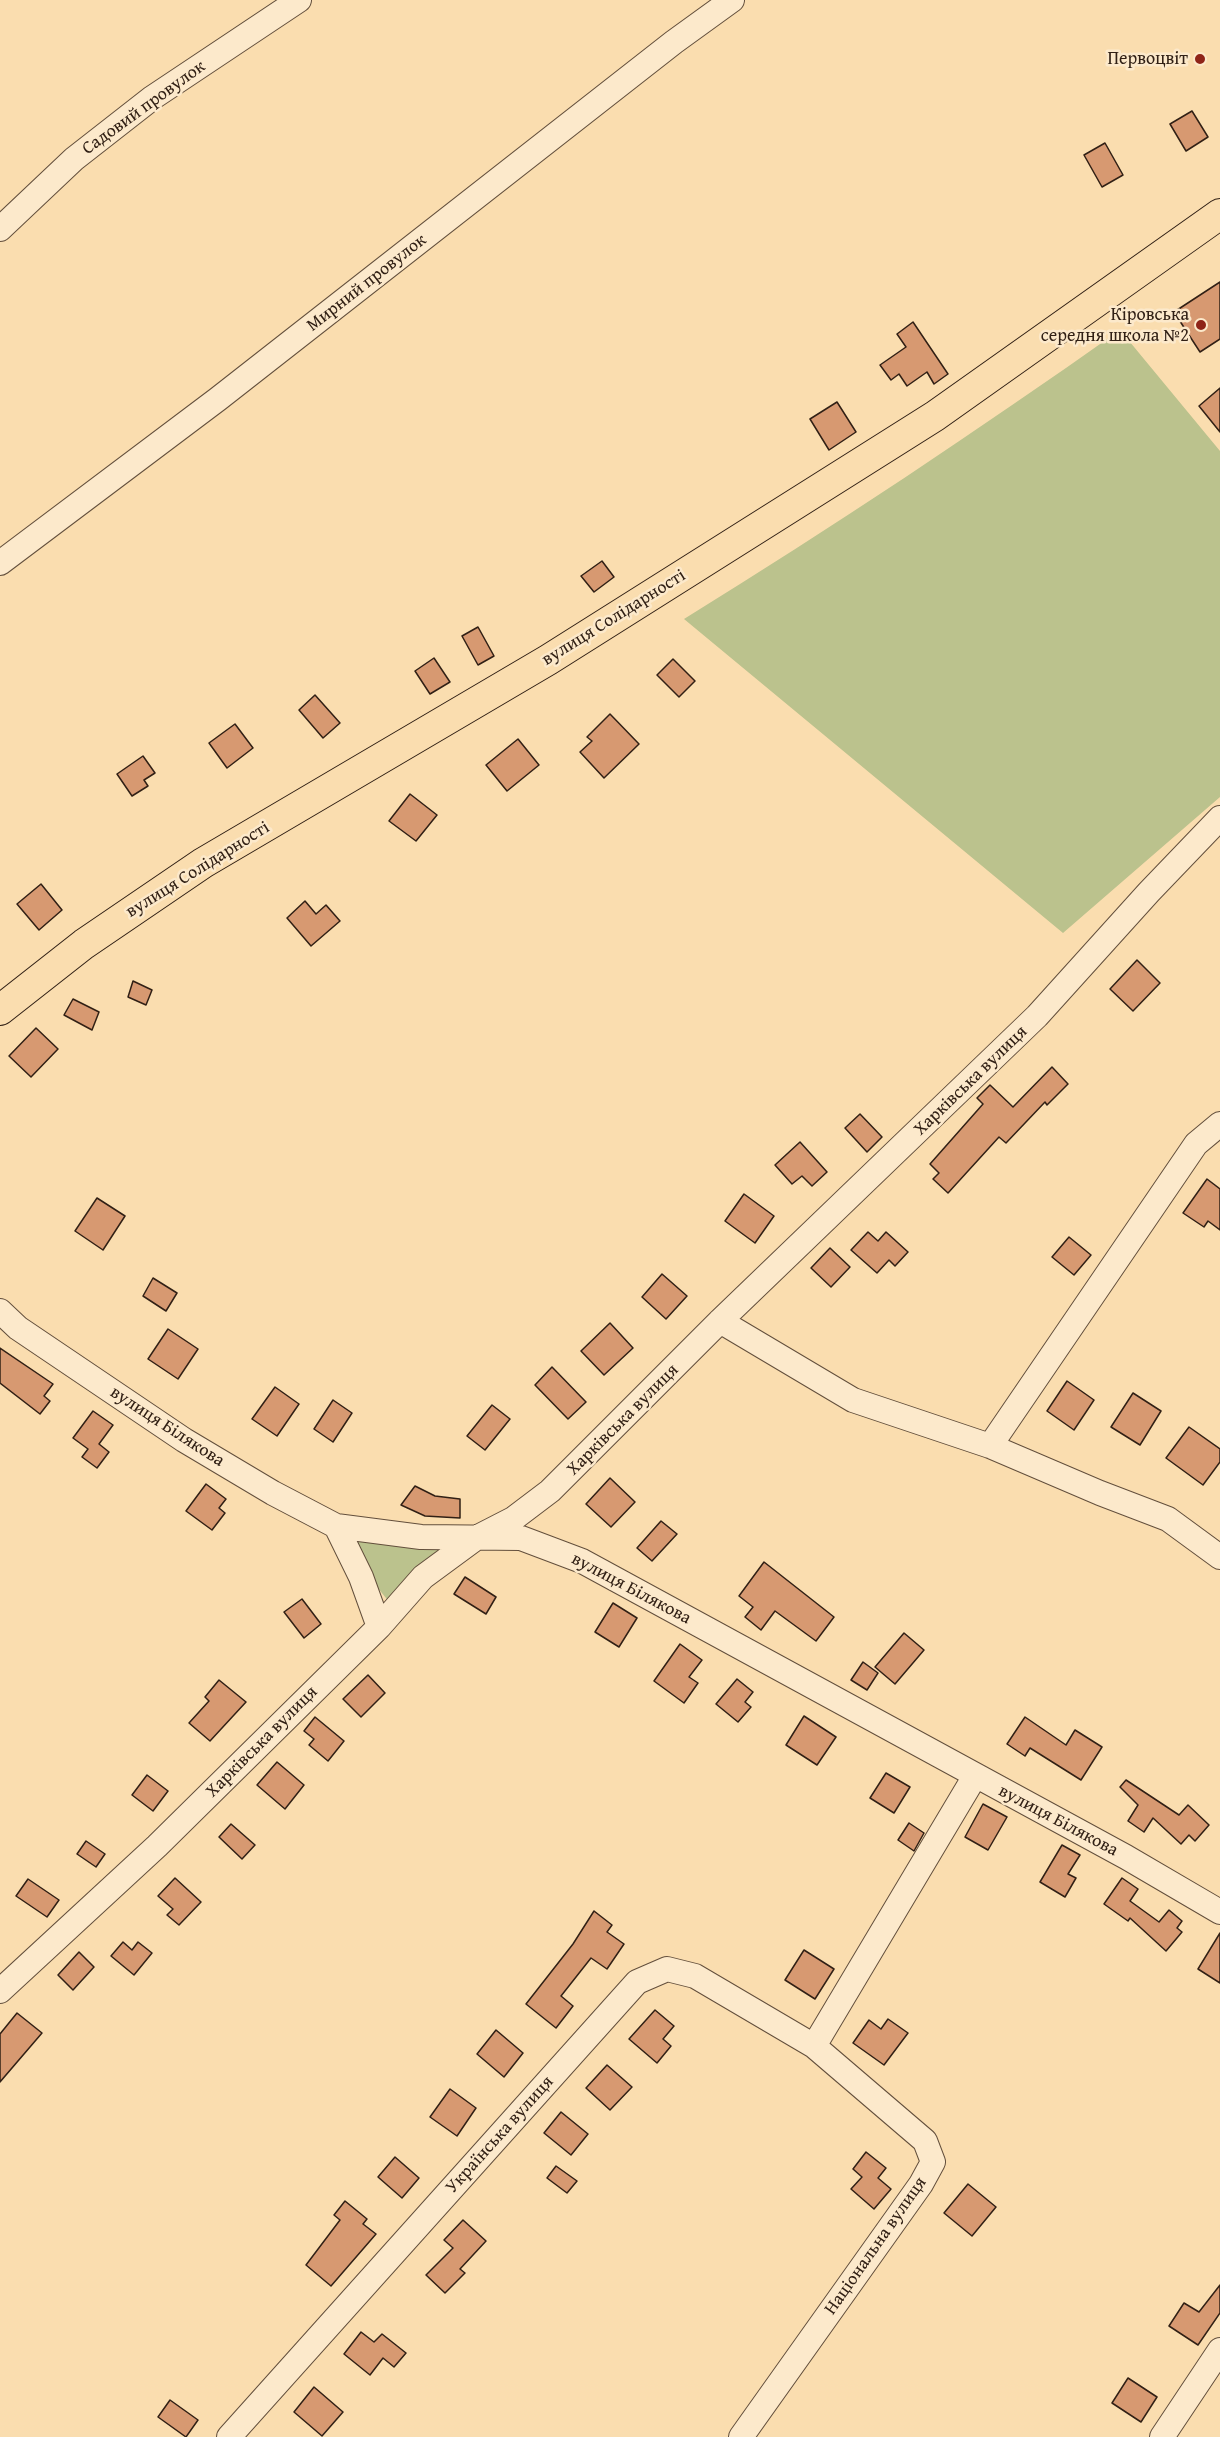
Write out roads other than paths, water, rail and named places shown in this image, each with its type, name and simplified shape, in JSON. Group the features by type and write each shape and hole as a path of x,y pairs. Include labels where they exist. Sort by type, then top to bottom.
{"main road":[{"name":"вулиця Солідарності","path":"0,1010 84,944 203,863 548,660 935,416 1220,214"}],"street":[{"name":"Садовий провулок","path":"0,230 74,159 152,98 299,0"},
{"name":"Мирний провулок","path":"0,563 218,399 674,42 732,0"},
{"name":"Харківська вулиця","path":"0,1991 157,1846 379,1627 423,1576 476,1538 513,1519 550,1491 720,1321 1037,1016 1149,892 1220,818"},
{"path":"990,1446 1196,1144 1220,1124"},
{"name":"вулиця Білякова","path":"0,1311 18,1328 184,1440 273,1493 336,1526 421,1537 521,1538 582,1561 1126,1857 1220,1912"},
{"path":"720,1321 853,1400 990,1446 1168,1519 1220,1557"},
{"path":"336,1526 361,1577 379,1627"},
{"path":"814,2046 975,1776"},
{"name":"Українська вулиця","path":"229,2437 636,1982 667,1969 695,1976 814,2046"},
{"name":"Національна вулиця","path":"741,2437 921,2184 933,2162 925,2141 814,2046"},
{"path":"1162,2437 1220,2350"}],"place":[{"name":"Первоцвіт","path":"1200,59"},
{"name":"Кіровська середня школа №2","path":"1201,325"}]}
